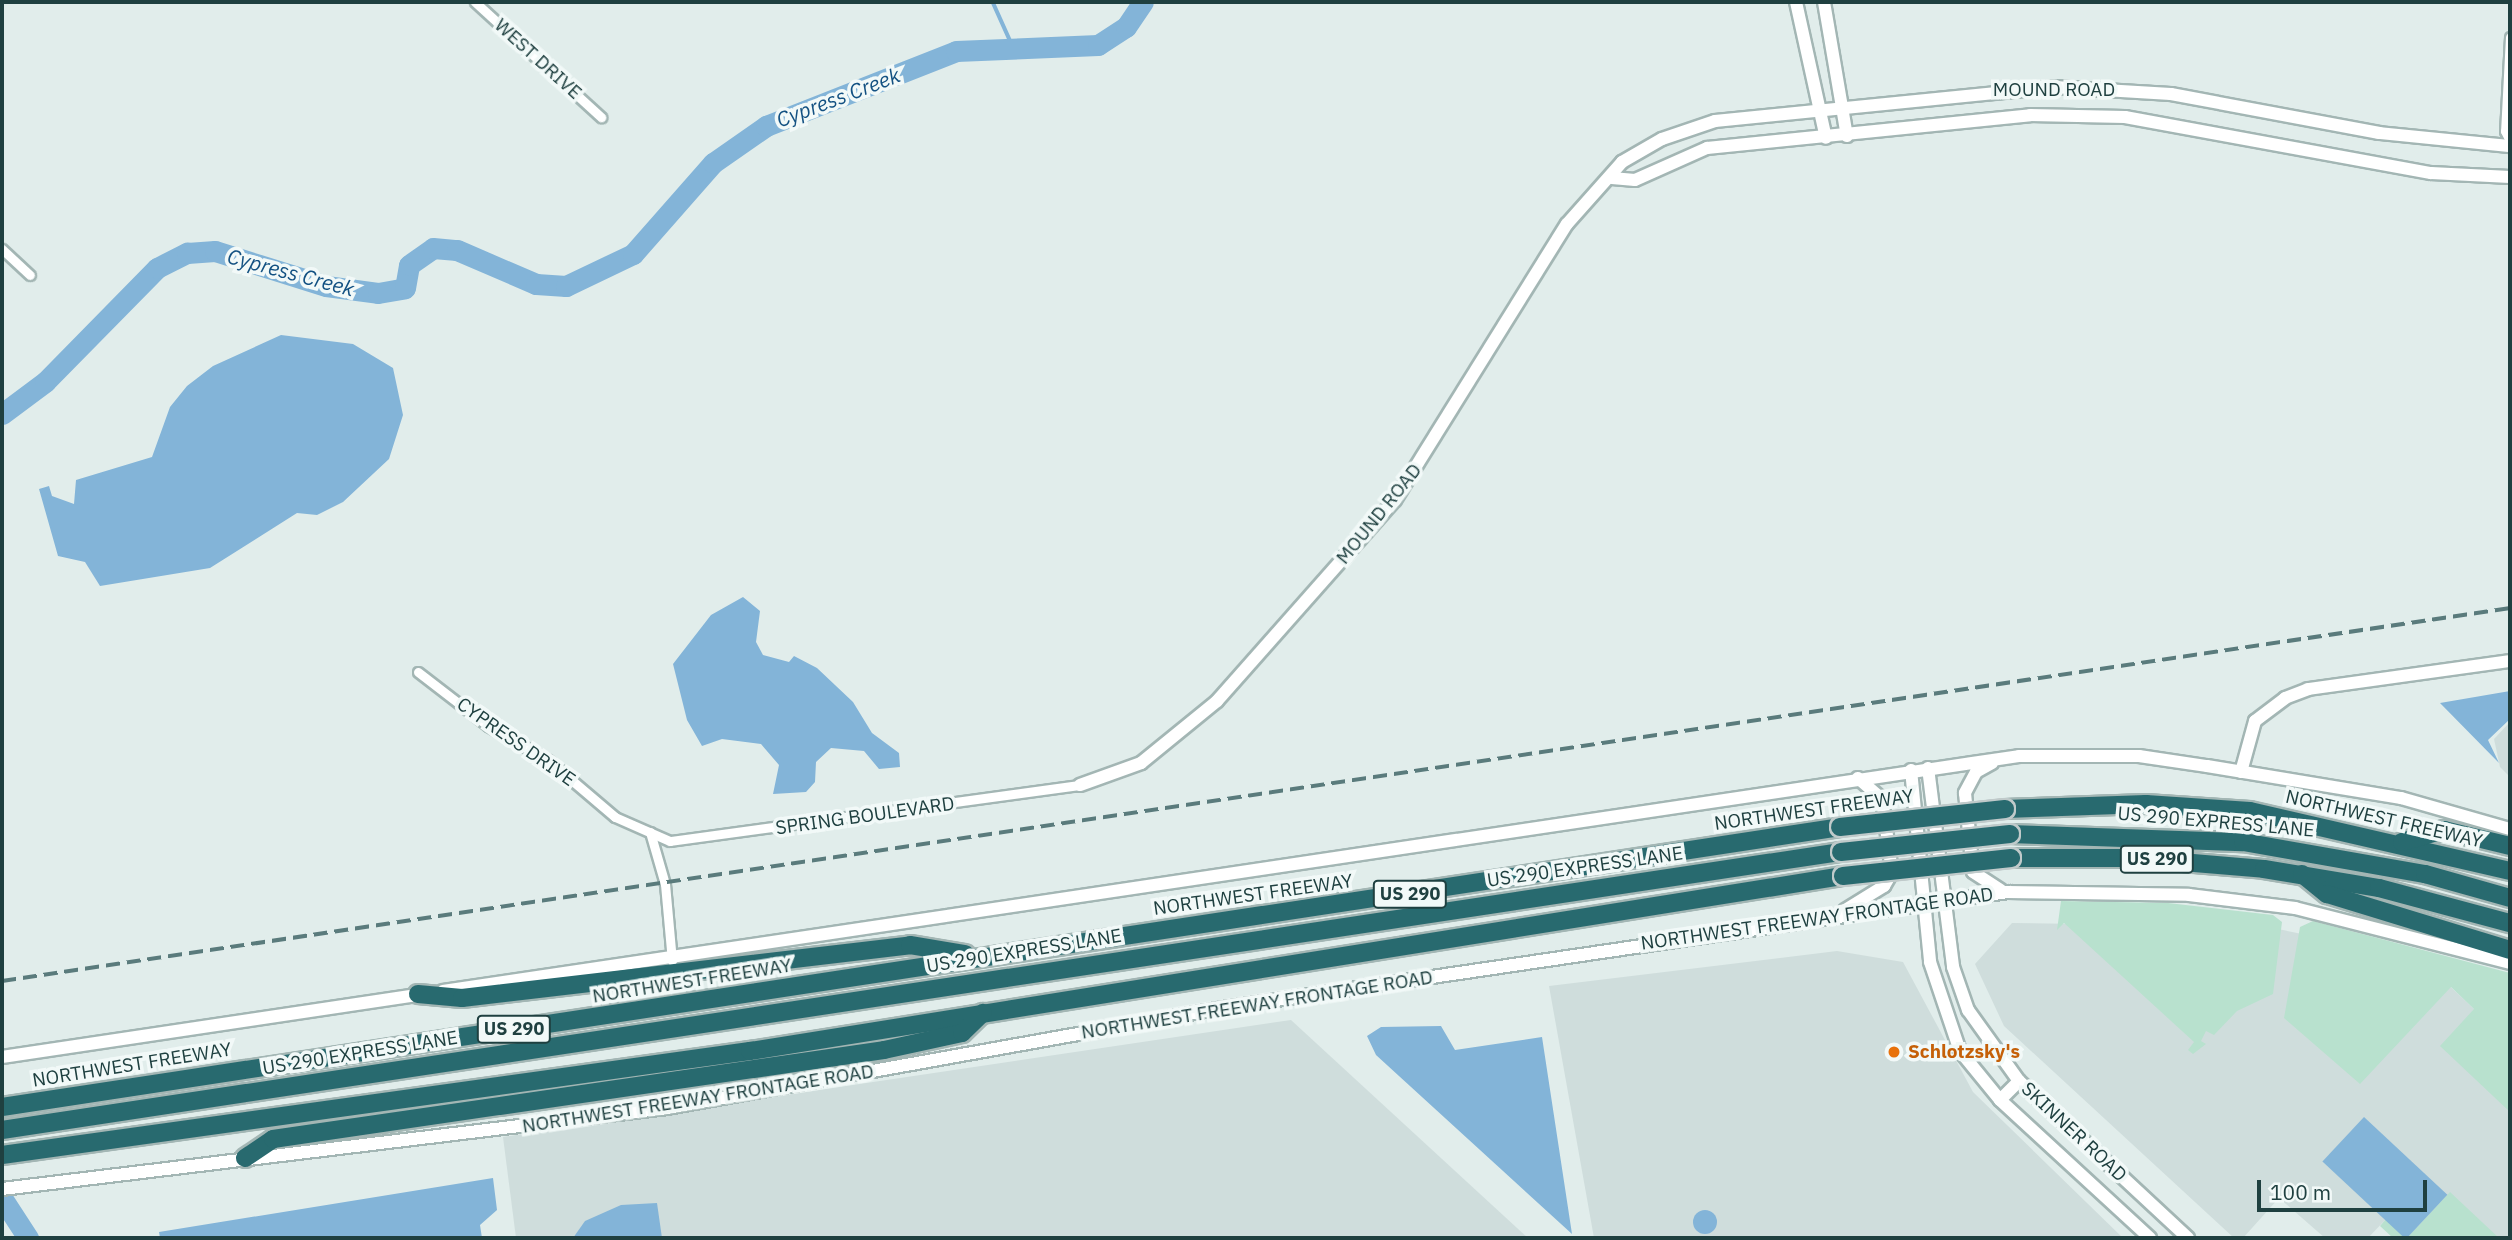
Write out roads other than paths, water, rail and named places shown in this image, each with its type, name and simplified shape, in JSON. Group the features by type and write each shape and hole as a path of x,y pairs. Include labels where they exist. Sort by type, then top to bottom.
{"highway":[{"name":"NORTHWEST FREEWAY","path":"2,1107 1840,827 2006,809 2146,804 2250,811 2402,842 2510,871"},
{"path":"2402,842 2444,830 2510,846"},
{"name":"US 290 EXPRESS LANE","path":"2,1130 1841,852 2010,834 2243,842 2425,874 2510,898"},
{"name":"US 290","path":"2,1155 69,1143 564,1078 1843,876 2011,858 2167,859 2302,874 2510,923"},
{"path":"2302,874 2327,894 2510,950"},
{"path":"418,995 462,998 910,945 979,957"},
{"path":"245,1158 273,1139 884,1050 962,1033 983,1013"}],"main road":[{"path":"1796,2 1826,138"},
{"path":"1824,2 1847,136"},
{"name":"MOUND ROAD","path":"1080,785 1168,746 1217,701 1370,530 1423,460 1567,224 1612,178 1622,162 1662,139 1715,121 1980,90 2110,89 2222,100 2379,133 2510,143"},
{"name":"MOUND ROAD","path":"1612,178 1635,180 1707,148 1847,136 2030,115 2125,117 2431,173 2510,177"},
{"path":"2241,772 2255,721 2285,698 2308,689 2510,661"},
{"path":"2,1057 418,995 672,961 1858,778 1999,759 2139,756 2402,799 2510,829"},
{"path":"1999,759 1976,772 1965,793 1973,872 2008,892"},
{"name":"SKINNER ROAD","path":"1928,768 1952,967 1968,1010 2019,1081 2183,1237"},
{"name":"SKINNER ROAD","path":"1911,770 1922,901 1942,1010 1960,1051 2000,1101 2149,1238"},
{"path":"1839,914 1884,886 1892,872 1882,799 1858,778"},
{"name":"NORTHWEST FREEWAY FRONTAGE ROAD","path":"2,1189 88,1174 667,1108 1222,1008 1922,901 2008,892 2189,895 2295,908 2510,962"},
{"path":"2000,1101 2019,1081"},
{"path":"2149,1238 2166,1218"}],"street":[{"name":"WEST DRIVE","path":"475,2 601,117"},
{"path":"2510,37 2505,119 2510,143"},
{"path":"2,249 30,275"},
{"name":"CYPRESS DRIVE","path":"418,672 488,726 548,760 615,817 650,832"},
{"name":"SPRING BOULEVARD","path":"650,832 688,842 1080,785"},
{"path":"650,832 665,884 672,961"}],"water":[{"path":"281,335 353,344 393,368 403,415 389,459 343,502 317,515 297,513 210,568 100,586 85,562 58,556 39,489 49,486 52,496 74,504 76,480 152,457 170,407 187,386 213,366"},
{"path":"743,597 760,611 756,642 763,655 789,662 794,656 817,668 853,702 872,733 899,753 900,767 879,769 864,751 831,748 816,762 815,782 806,792 773,794 779,765 761,744 722,739 702,746 687,720 673,664 711,615"},
{"path":"2510,691 2510,719 2488,740 2499,763 2440,703"},
{"path":"1441,1026 1455,1050 1542,1037 1572,1234 1376,1055 1367,1036 1381,1027"},
{"path":"2364,1117 2447,1195 2404,1238 2322,1162"},
{"path":"493,1178 497,1210 480,1225 482,1238 160,1238 159,1232"},
{"path":"657,1203 662,1238 573,1238 585,1221 621,1205"},
{"path":"1705,1210 1716,1217 1717,1222 1710,1233 1705,1234 1694,1227 1693,1222 1700,1211"}],"waterway":[{"path":"993,2 1015,51"},
{"name":"Cypress Creek","path":"2,414 45,382 157,268 187,253 215,251 326,286 378,293 405,288 409,265 433,248 457,250 536,284 566,286 633,254 713,163 766,126 956,51 1098,45 1126,27 1143,2"},
{"name":"Cypress Creek","path":"2,1198 28,1238"}],"railway":[{"path":"2,981 2510,608"}],"place":[{"name":"Schlotzsky's","path":"1894,1052"}]}
